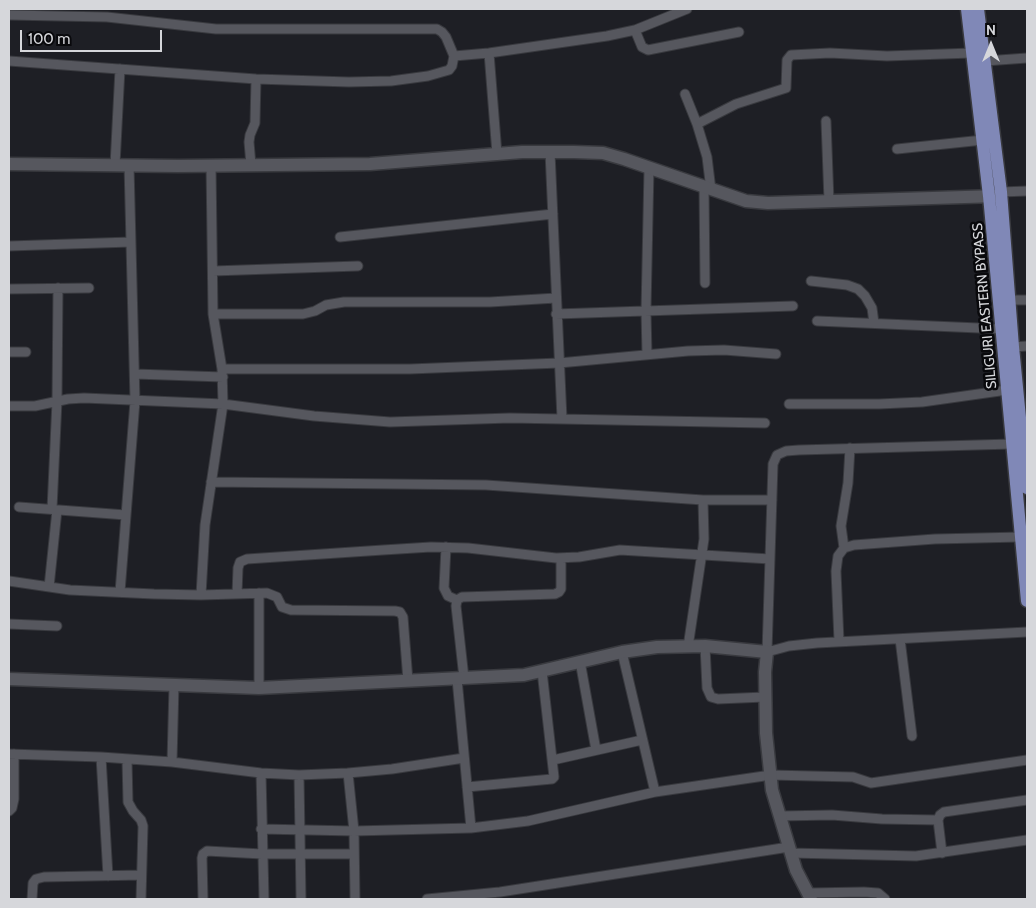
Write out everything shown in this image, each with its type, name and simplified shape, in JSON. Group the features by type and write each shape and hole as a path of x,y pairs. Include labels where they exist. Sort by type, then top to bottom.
{"main road":[{"name":"SILIGURI EASTERN BYPASS","path":"967,9 983,140 997,194 1002,329 1017,391"},
{"name":"SILIGURI EASTERN BYPASS","path":"978,9 985,61 1017,391 1021,447 1021,537 1027,601"},
{"name":"SILIGURI EASTERN BYPASS","path":"1021,447 1027,488"}],"street":[{"path":"454,56 490,53 607,36 635,30 687,9"},
{"path":"9,15 107,16 216,29 437,29 446,36 454,56 449,70 428,76 391,81 349,82 256,79 9,61"},
{"path":"635,30 642,47 648,50 739,32"},
{"path":"490,53 497,154"},
{"path":"697,124 736,104 786,88 787,60 790,55 830,53 887,56 972,53"},
{"path":"985,61 1027,58"},
{"path":"116,165 120,69"},
{"path":"251,165 249,142 255,123 256,79"},
{"path":"685,94 707,157 705,282"},
{"path":"826,121 829,201"},
{"path":"897,149 983,140"},
{"path":"550,152 562,419"},
{"path":"9,164 370,164 497,154 550,152 603,154 746,201 768,203 997,194 1027,191"},
{"path":"120,592 135,400 129,165"},
{"path":"200,595 204,534 223,404 223,373 213,314 211,165"},
{"path":"647,355 649,168"},
{"path":"340,237 553,214"},
{"path":"9,246 131,242"},
{"path":"213,271 358,266"},
{"path":"811,281 847,285 858,289 872,308 874,324"},
{"path":"49,587 54,510 58,288"},
{"path":"9,289 89,288"},
{"path":"213,314 303,314 316,312 326,305 344,302 490,302 556,298"},
{"path":"1009,300 1027,300"},
{"path":"556,314 793,306"},
{"path":"816,321 1002,329"},
{"path":"1013,347 1027,346"},
{"path":"134,374 410,369 559,363 724,350 776,354"},
{"path":"9,352 26,352"},
{"path":"789,404 879,404 1017,391"},
{"path":"9,406 35,406 84,398 223,404 314,416 390,422 510,418 765,423"},
{"path":"885,899 878,893 864,892 809,896 796,870 772,790 766,733 765,672 768,652 773,464 777,455 786,451 799,450 1021,447"},
{"path":"844,548 841,526 848,483 850,448"},
{"path":"211,482 486,485 703,500 772,500"},
{"path":"688,646 702,556 705,520 703,500"},
{"path":"19,507 126,515"},
{"path":"839,641 836,571 838,556 844,548 854,545 935,539 1021,537"},
{"path":"237,594 238,568 240,562 247,559 393,549 446,547 498,550 561,558 620,550 770,559"},
{"path":"446,547 444,588 448,596 457,600"},
{"path":"457,600 462,597 555,594 561,589 561,558"},
{"path":"9,581 49,587 120,592 200,595 273,594 277,597 282,607 291,610 400,612 403,617 408,681"},
{"path":"259,593 259,688"},
{"path":"457,600 464,758 471,828"},
{"path":"9,624 57,626"},
{"path":"9,679 259,688 460,679 524,675 622,652 657,647 705,646 768,652 789,646 839,641 1027,632"},
{"path":"900,638 912,736"},
{"path":"705,646 707,688 710,697 718,699 765,697"},
{"path":"622,652 655,792"},
{"path":"580,662 596,750"},
{"path":"467,787 552,779 555,774 542,671"},
{"path":"172,762 174,685"},
{"path":"553,760 642,740"},
{"path":"9,811 12,808 14,799 11,754 172,762 261,773 300,775 392,769 464,758"},
{"path":"101,758 108,876"},
{"path":"127,760 128,802 133,811 142,820 143,826 141,899"},
{"path":"262,829 354,831 471,828 528,821 655,792 771,775 853,777 872,783 1027,760"},
{"path":"261,773 264,899"},
{"path":"348,773 354,831 355,899"},
{"path":"300,775 301,899"},
{"path":"942,854 938,820 944,812 1027,800"},
{"path":"780,816 832,815 938,820"},
{"path":"427,899 500,892 790,850 916,856 942,854 1027,840"},
{"path":"204,899 202,858 203,854 207,851 262,854 354,854"},
{"path":"32,899 33,883 36,879 44,877 142,875"}]}
